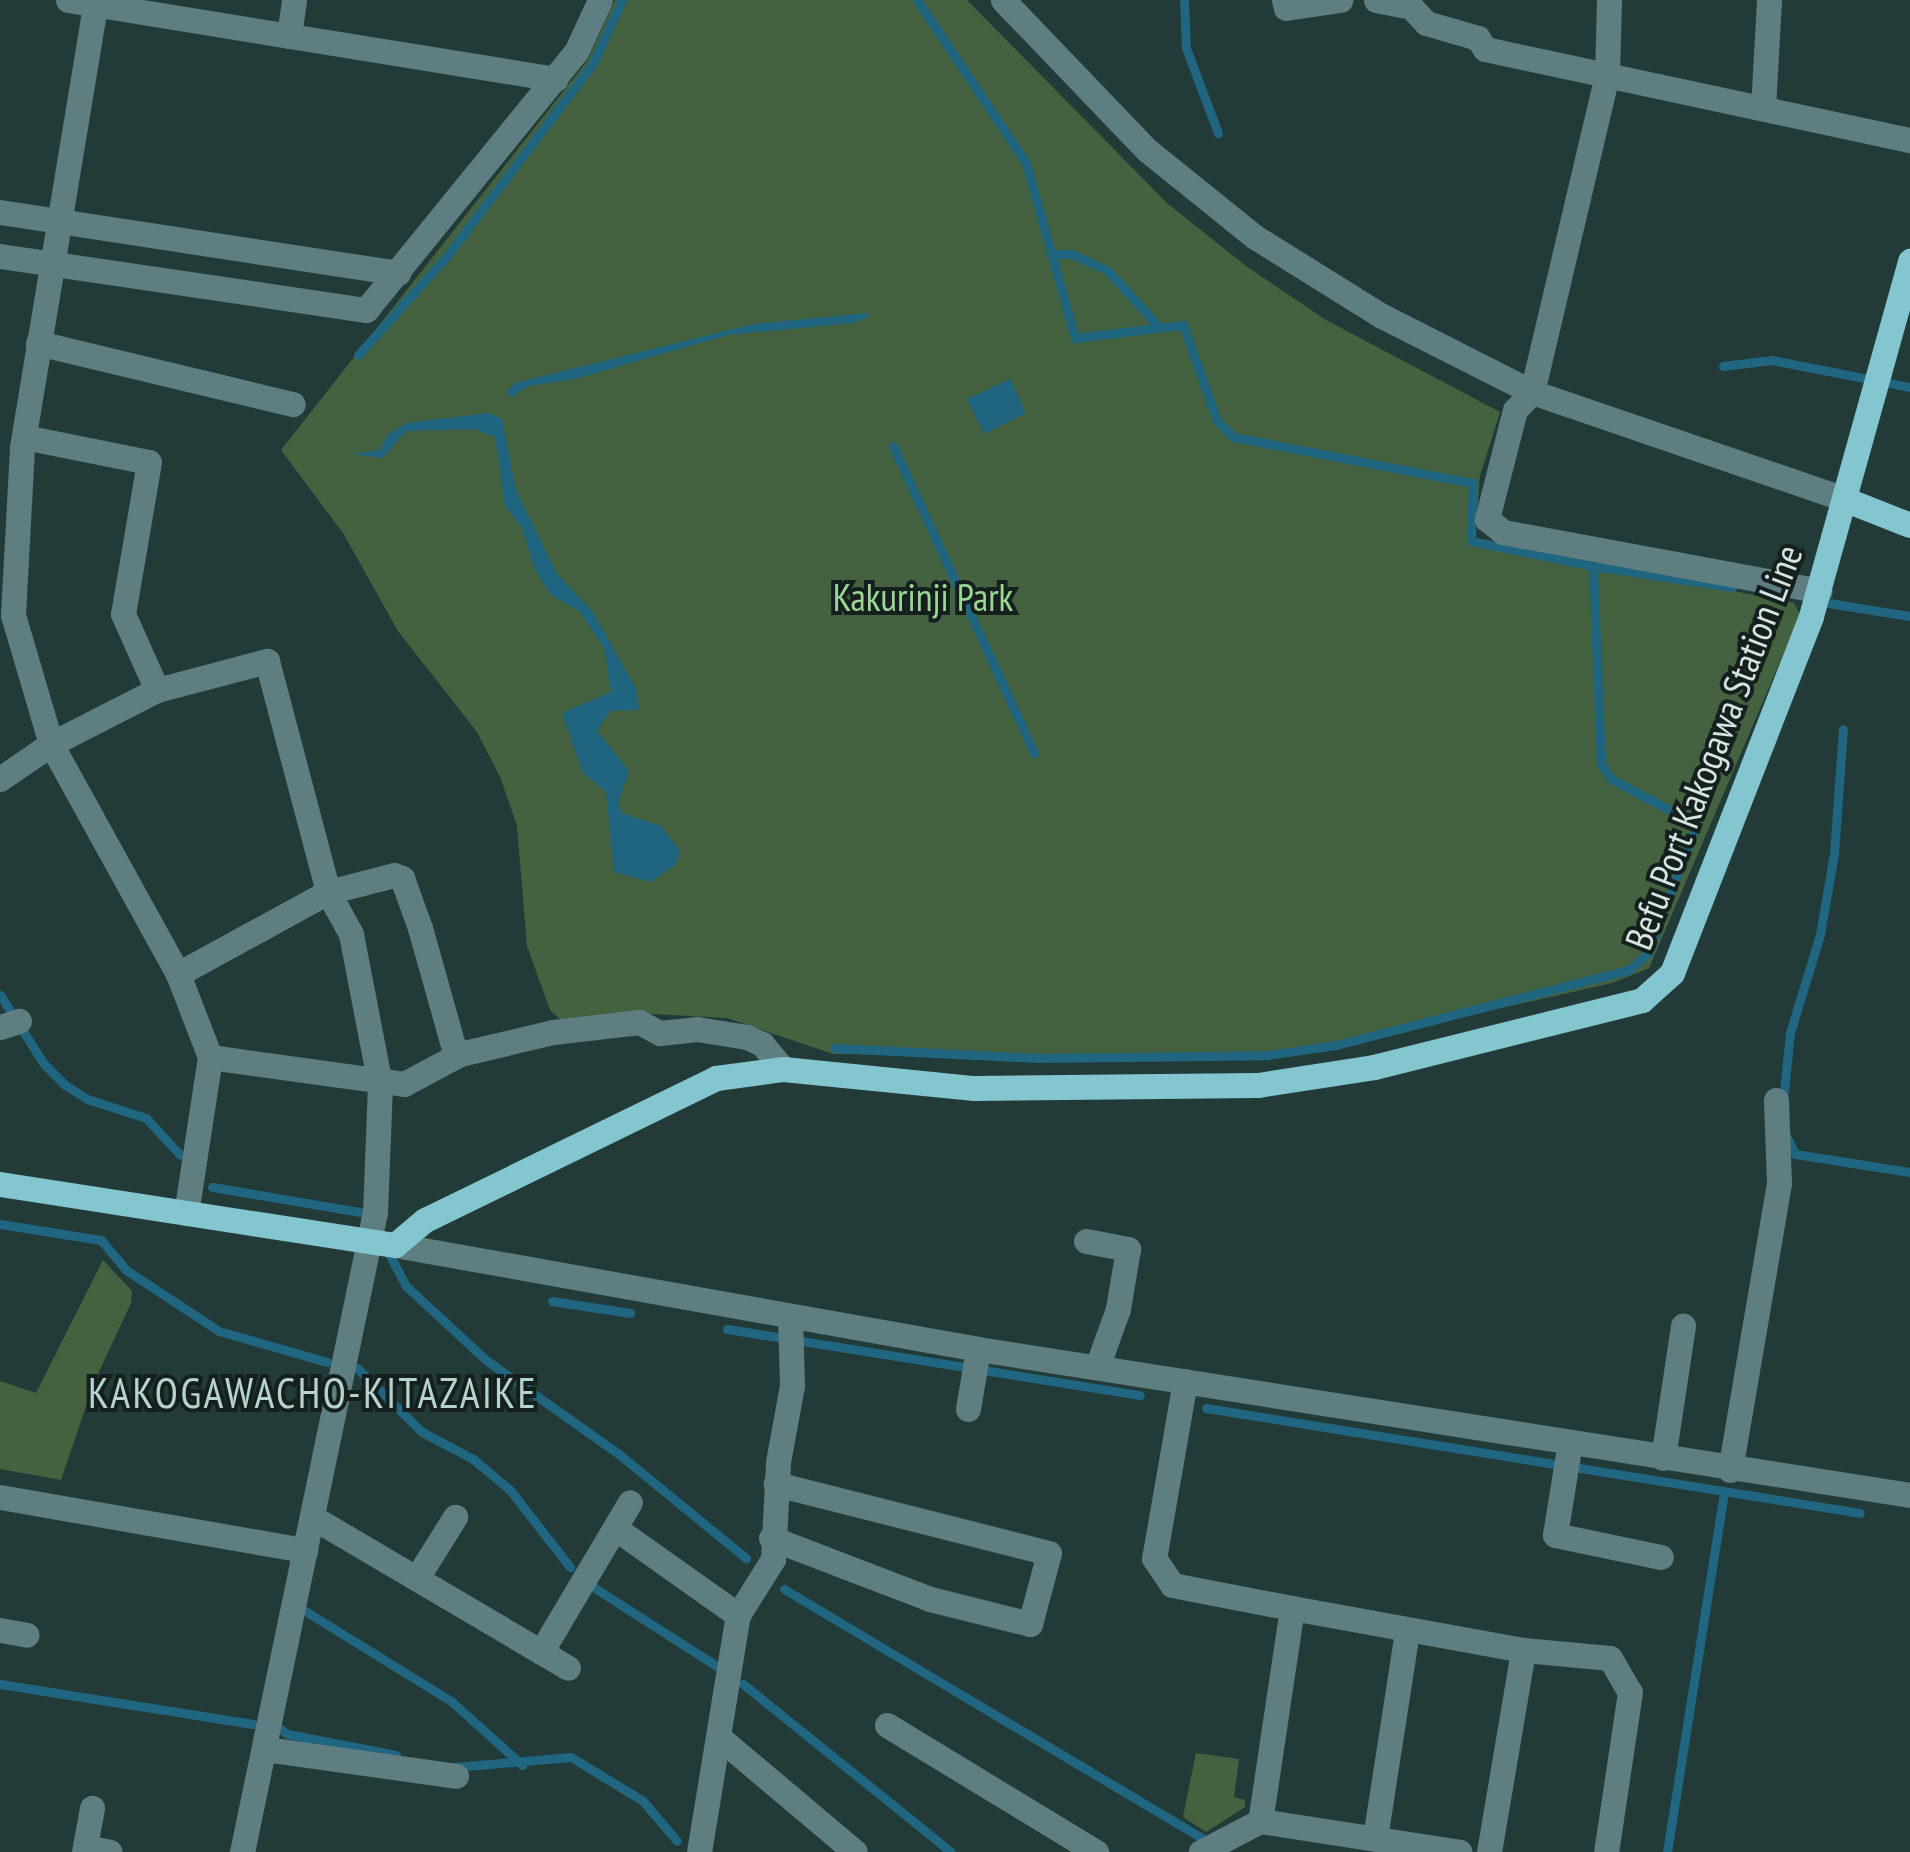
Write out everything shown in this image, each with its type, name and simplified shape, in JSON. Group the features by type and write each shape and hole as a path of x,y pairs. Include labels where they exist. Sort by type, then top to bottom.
{"main road":[{"name":"Befu Port Kakogawa Station Line","path":"396,1245 425,1220 716,1078 783,1069 974,1088 1258,1085 1374,1067 1642,1000 1672,972 1820,591 1880,383 1910,260"},
{"path":"1844,500 1910,525"},
{"path":"0,1184 396,1245"}],"street":[{"path":"68,0 556,79"},
{"path":"289,36 294,0"},
{"path":"0,256 366,310 556,79 600,0"},
{"path":"1003,0 1147,150 1255,236 1382,316 1532,392 1844,500"},
{"path":"1284,0 1286,8 1340,0"},
{"path":"1376,0 1416,4 1426,23 1478,38 1485,49 1910,140"},
{"path":"1609,0 1607,75 1532,392 1515,410 1498,460 1487,518 1502,532 1820,591"},
{"path":"1764,108 1769,0"},
{"path":"95,2 38,343 16,444 6,616 51,744 178,974 210,1057 186,1213"},
{"path":"0,212 398,272"},
{"path":"38,343 293,404"},
{"path":"16,444 149,462 123,614 157,690"},
{"path":"0,779 51,744 157,690 267,661 328,892 351,934 380,1084 375,1212 365,1241 242,1852"},
{"path":"178,974 328,892 402,878 456,1056"},
{"path":"210,1057 380,1084 404,1084 456,1056 552,1032 639,1022 660,1033 697,1028 747,1037 762,1044 783,1069"},
{"path":"1730,1470 1780,1182 1776,1100"},
{"path":"1086,1241 1128,1249 1118,1309 1096,1367"},
{"path":"396,1245 790,1332 976,1362 1096,1367 1185,1381 1568,1460 1663,1458 1910,1494"},
{"path":"1663,1458 1683,1325"},
{"path":"698,1852 721,1739 738,1615 773,1560 776,1484 792,1386 790,1332"},
{"path":"968,1409 976,1362"},
{"path":"1185,1381 1154,1558 1172,1585 1407,1631 1523,1650 1610,1658 1630,1692 1606,1852"},
{"path":"1568,1460 1555,1535 1661,1557"},
{"path":"771,1538 930,1598 1030,1624 1048,1552 776,1484"},
{"path":"0,1497 305,1550"},
{"path":"541,1652 630,1502"},
{"path":"312,1517 418,1576 568,1668"},
{"path":"418,1576 455,1517"},
{"path":"616,1528 738,1615"},
{"path":"1260,1821 1292,1608"},
{"path":"0,1630 27,1634"},
{"path":"1375,1838 1407,1631"},
{"path":"1488,1852 1523,1650"},
{"path":"887,1725 1096,1852"},
{"path":"721,1739 855,1852"},
{"path":"265,1749 456,1776"},
{"path":"92,1808 93,1850"},
{"path":"1208,1848 1260,1821 1460,1852"}],"green space":[{"name":"Kakurinji Park","path":"615,0 967,0 1167,203 1246,266 1326,320 1500,412 1480,476 1475,540 1794,603 1800,615 1649,968 1612,983 1280,1058 833,1054 727,1018 635,1013 560,1019 550,1010 527,946 517,826 501,779 477,732 398,631 343,533 281,450 587,61"},
{"path":"103,1260 132,1291 131,1303 95,1380 61,1480 0,1469 0,1381 36,1393"},
{"path":"1196,1753 1239,1759 1234,1797 1245,1800 1245,1807 1206,1832 1183,1817"}],"water":[{"path":"867,313 870,316 853,323 728,335 575,379 528,386 512,397 506,392 515,383 753,324"},
{"path":"1010,379 1026,413 984,434 967,399"},
{"path":"488,413 502,419 516,490 557,574 593,612 636,689 639,710 610,711 597,731 629,771 618,803 622,813 661,826 680,851 675,865 651,882 614,872 606,792 583,773 562,713 611,692 604,648 580,612 550,594 535,570 522,528 505,506 495,437 474,429 406,431 383,458 352,454 380,450 388,434 407,423"}],"waterway":[{"path":"358,355 446,257 593,63 622,0"},
{"path":"917,0 1026,163 1075,338 1183,325 1217,421 1233,437 1473,483 1471,541 1593,566"},
{"path":"1184,0 1186,48 1218,133"},
{"path":"1053,254 1072,254 1108,271 1160,328"},
{"path":"1723,366 1772,360 1910,387"},
{"path":"893,446 1034,753"},
{"path":"834,1048 1036,1058 1268,1055 1336,1045 1629,970 1648,953 1696,824 1611,779 1601,764 1593,566 1732,587"},
{"path":"1816,601 1910,616"},
{"path":"1783,1100 1790,1033 1820,934 1834,854 1843,729"},
{"path":"0,995 44,1064 65,1085 87,1099 146,1118 180,1155"},
{"path":"1786,1135 1795,1154 1910,1172"},
{"path":"212,1187 365,1213 369,1220"},
{"path":"0,1224 101,1240 126,1270 219,1331 327,1362"},
{"path":"387,1250 406,1286 486,1360 620,1455 746,1558"},
{"path":"552,1301 630,1313"},
{"path":"727,1329 1140,1395"},
{"path":"357,1368 422,1432 473,1459 510,1490 570,1567"},
{"path":"1206,1408 1860,1513"},
{"path":"1667,1852 1724,1492"},
{"path":"590,1585 718,1667"},
{"path":"784,1589 1211,1844"},
{"path":"302,1609 451,1701 522,1765"},
{"path":"0,1684 253,1724"},
{"path":"743,1684 951,1852"},
{"path":"278,1727 287,1734 396,1755"},
{"path":"455,1767 571,1757 643,1801 677,1841"}],"district":[{"name":"KAKOGAWACHO-KITAZAIKE","path":"313,1393"}]}
